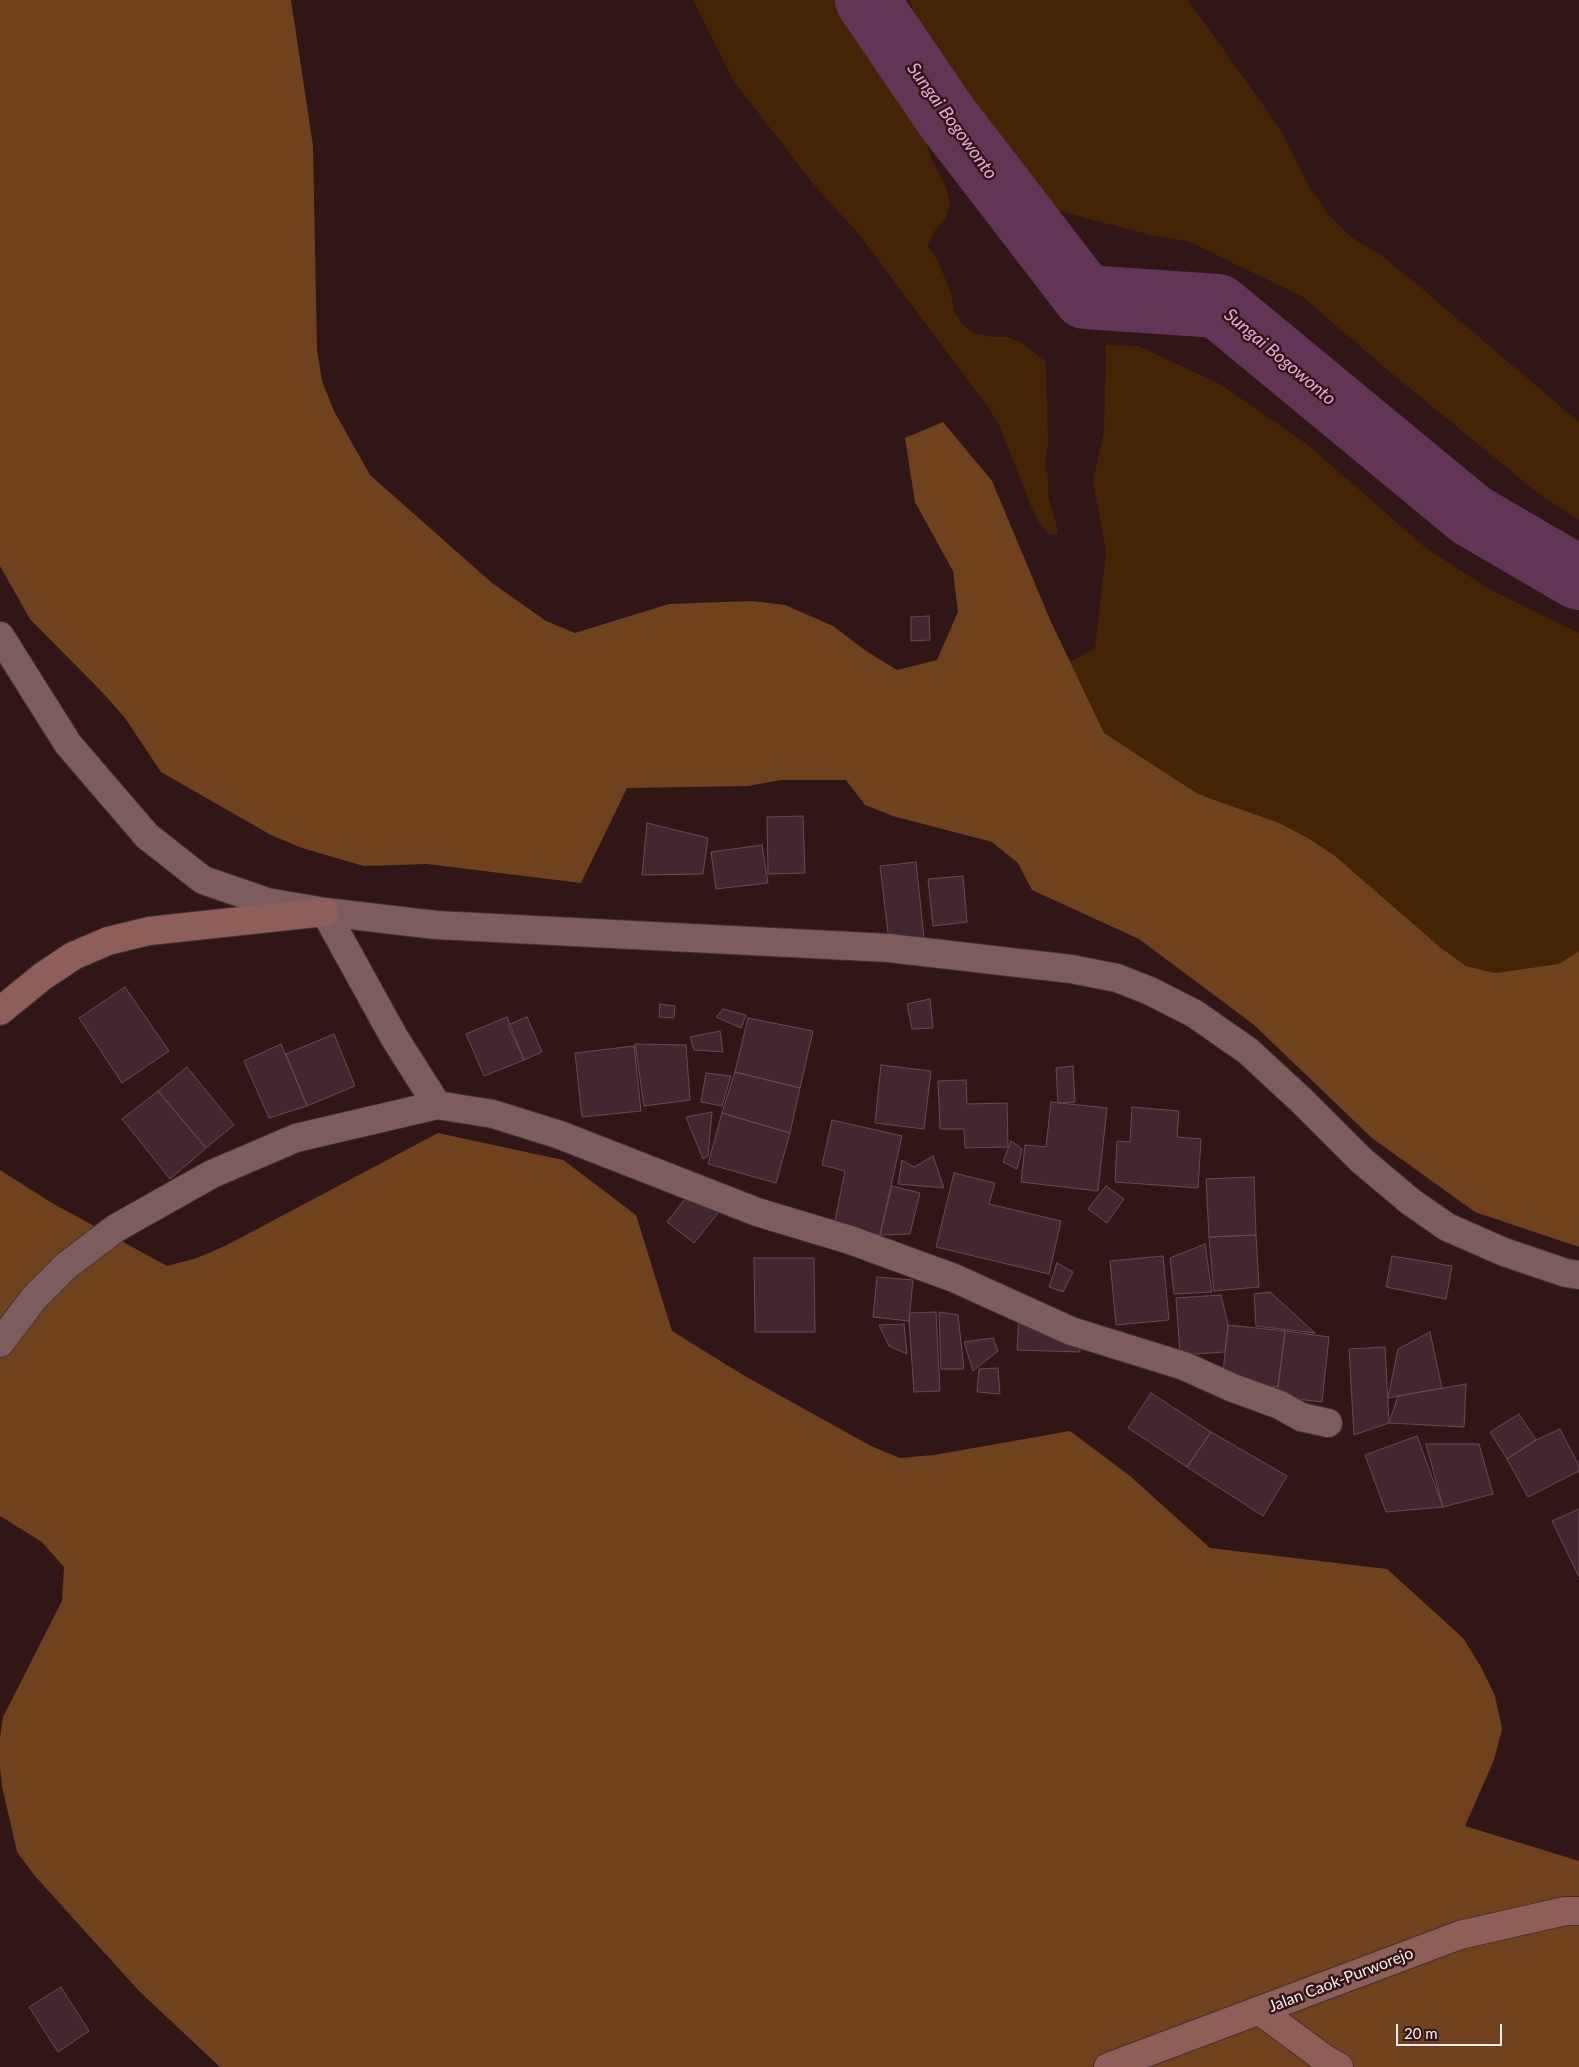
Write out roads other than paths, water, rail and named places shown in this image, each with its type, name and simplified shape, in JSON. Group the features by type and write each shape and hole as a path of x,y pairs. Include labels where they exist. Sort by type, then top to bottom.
{"street":[{"path":"0,636 68,744 147,836 203,880 268,902 325,912 436,925 889,948 1071,969 1117,978 1150,991 1195,1014 1248,1051 1301,1100 1361,1160 1411,1202 1446,1227 1504,1252 1566,1273 1579,1275"},
{"path":"325,912 394,1038 437,1105"},
{"path":"0,1011 43,976 73,956 108,941 149,931 325,912"},
{"path":"0,1342 34,1298 66,1266 116,1228 212,1174 296,1138 437,1105 493,1114 560,1135 757,1212 850,1240 954,1278 1071,1331 1184,1366 1233,1388 1280,1405 1300,1417 1328,1423"},
{"name":"Jalan Caok-Purworejo","path":"1108,2067 1460,1935 1564,1911 1579,1911"},
{"path":"1260,2011 1325,2059 1339,2067"}],"waterway":[{"name":"Sungai Bogowonto","path":"867,0 946,116 1085,297 1218,306 1471,515 1579,578"}]}
